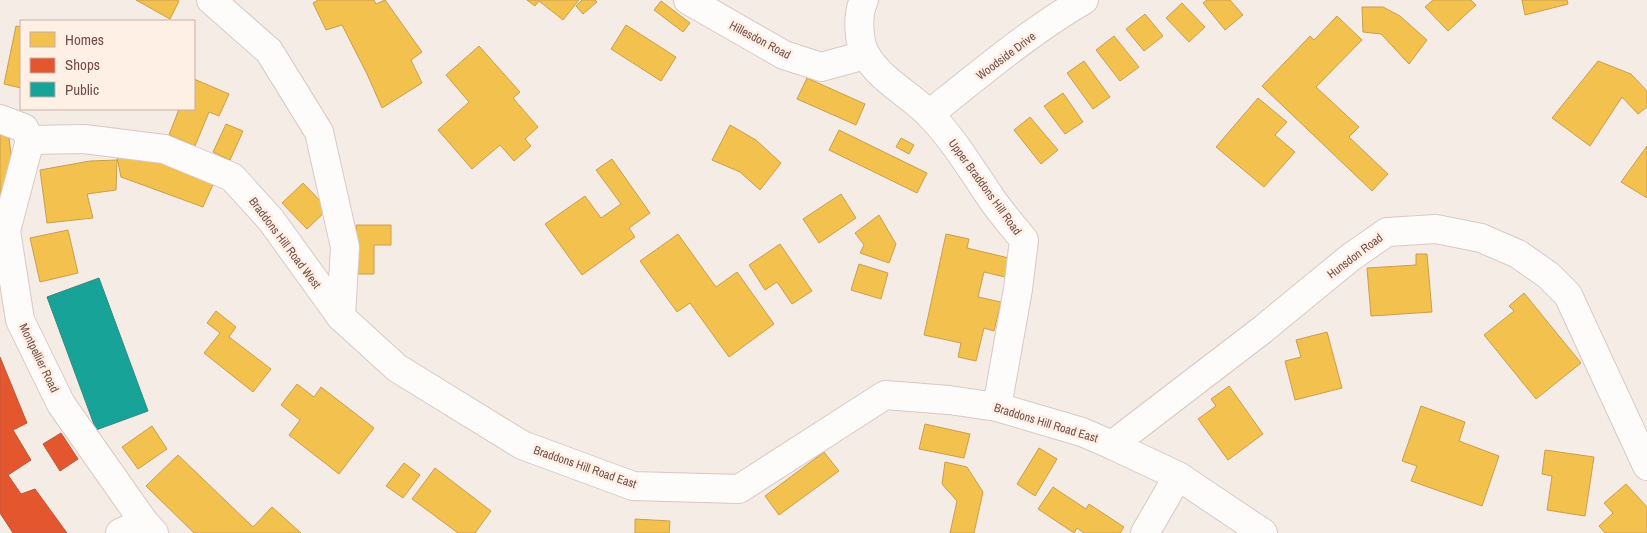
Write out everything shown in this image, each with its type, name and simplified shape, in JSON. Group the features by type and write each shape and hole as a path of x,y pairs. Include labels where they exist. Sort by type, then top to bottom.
{"street":[{"path":"211,0 269,51 319,132 344,247 340,317"},
{"name":"Hillesdon Road","path":"688,0 784,55 812,64 822,67 865,54"},
{"name":"Upper Braddons Hill Road","path":"864,0 861,6 859,28 865,54 881,73 929,114 956,146 997,206 1024,240 1018,288 997,407"},
{"name":"Woodside Drive","path":"929,114 1008,53 1084,0"},
{"path":"0,118 24,128 30,140"},
{"name":"Braddons Hill Road West","path":"30,140 84,138 164,149 232,177 271,220 340,317"},
{"name":"Montpellier Road","path":"30,140 6,231 20,320 61,404 140,529"},
{"name":"Hunsdon Road","path":"1112,445 1262,330 1351,257 1387,232 1436,229 1481,238 1518,254 1548,275 1568,295 1647,466"},
{"name":"Braddons Hill Road East","path":"340,317 397,368 522,445 633,486 739,489 885,396 949,400 997,407 1082,432 1178,476 1263,533"},
{"path":"1145,533 1178,476"}],"building: Homes":[{"path":"136,0 177,0 179,1 170,19"},
{"path":"318,0 374,0 376,4 385,0 422,52 411,60 422,83 382,108 342,25 326,30 313,3"},
{"path":"527,0 579,0 563,20 539,1 535,6"},
{"path":"582,0 595,0 597,2 583,14 576,6"},
{"path":"1207,0 1230,0 1243,15 1225,30 1203,3"},
{"path":"1433,0 1471,0 1476,5 1448,31 1425,7"},
{"path":"1522,0 1567,0 1568,4 1525,15"},
{"path":"661,1 690,23 683,32 654,10"},
{"path":"1182,3 1205,27 1189,42 1166,18"},
{"path":"1362,7 1383,7 1400,16 1427,40 1409,64 1381,34 1363,32"},
{"path":"1145,14 1163,36 1144,51 1126,29"},
{"path":"1337,16 1362,40 1316,87 1359,127 1349,137 1388,174 1372,191 1262,86 1310,36 1314,40"},
{"path":"626,25 676,57 661,81 611,49"},
{"path":"16,26 20,27 20,88 4,84"},
{"path":"1114,36 1139,67 1120,81 1096,50"},
{"path":"479,46 520,92 513,98 538,127 525,139 531,146 514,161 500,145 472,169 438,130 469,102 446,75"},
{"path":"1084,61 1110,97 1093,109 1067,73"},
{"path":"1598,61 1631,74 1647,91 1647,107 1638,114 1622,97 1590,146 1552,118"},
{"path":"807,78 865,104 856,125 797,99"},
{"path":"195,79 229,94 219,116 209,112 195,146 169,135 179,110 195,110"},
{"path":"1063,93 1083,122 1065,134 1044,106"},
{"path":"1258,98 1287,122 1275,135 1295,152 1264,187 1216,147"},
{"path":"1030,117 1058,150 1041,164 1014,130"},
{"path":"226,124 243,131 230,160 213,152"},
{"path":"730,125 756,140 781,163 760,190 740,172 712,160"},
{"path":"839,130 927,173 917,193 829,150"},
{"path":"0,133 9,138 13,171 0,202"},
{"path":"901,138 914,145 909,154 896,147"},
{"path":"1647,146 1647,198 1621,182"},
{"path":"116,152 142,156 214,182 203,207 121,177"},
{"path":"612,159 650,213 629,228 635,237 582,275 545,224 585,196 601,218 621,204 596,170"},
{"path":"117,160 116,190 87,194 93,218 47,223 40,170 90,161"},
{"path":"303,183 328,209 307,229 282,203"},
{"path":"841,194 856,218 819,243 803,219"},
{"path":"879,215 896,244 889,263 860,253 864,245 855,233"},
{"path":"356,225 391,225 391,245 374,245 374,274 356,274"},
{"path":"68,230 78,273 40,282 30,238"},
{"path":"678,234 716,287 737,272 774,324 729,357 690,303 677,312 640,261"},
{"path":"946,234 969,239 967,248 1013,259 1009,278 984,272 978,297 1001,302 994,331 984,328 976,361 958,357 961,343 924,335"},
{"path":"780,244 812,291 792,304 777,282 765,290 749,265"},
{"path":"1416,254 1427,254 1432,312 1371,316 1367,268 1416,265"},
{"path":"859,264 888,273 881,299 851,290"},
{"path":"1524,293 1581,363 1536,399 1484,335 1514,311 1509,306"},
{"path":"216,311 236,327 229,337 271,369 253,392 204,353 220,333 207,323"},
{"path":"1327,332 1342,388 1295,400 1285,361 1301,357 1296,340"},
{"path":"297,384 314,397 321,387 374,428 339,474 289,435 300,420 281,405"},
{"path":"1229,386 1263,434 1228,460 1198,419 1216,406 1211,399"},
{"path":"1421,406 1465,422 1459,441 1499,456 1482,506 1411,481 1417,466 1402,461"},
{"path":"925,424 970,434 964,458 919,449"},
{"path":"152,426 167,449 138,469 122,447"},
{"path":"1039,448 1057,459 1035,496 1017,484"},
{"path":"1545,450 1594,457 1585,516 1547,510 1552,476 1542,474"},
{"path":"824,452 839,471 779,515 765,496"},
{"path":"178,455 253,527 272,507 301,533 194,533 146,486"},
{"path":"945,462 967,467 983,492 974,533 950,533 957,501 942,484"},
{"path":"404,463 420,475 403,498 386,486"},
{"path":"435,468 491,511 475,533 458,533 412,499"},
{"path":"1626,484 1647,507 1647,533 1605,533 1599,526 1613,513 1604,503"},
{"path":"1053,487 1086,509 1089,504 1124,527 1120,533 1084,533 1077,528 1074,533 1038,509"},
{"path":"635,519 670,521 669,533 635,533"}],"building: Shops":[{"path":"0,357 27,423 13,430 31,460 8,475 21,494 35,489 67,533 13,533 0,513"},
{"path":"61,433 78,459 60,471 43,444"}],"building: Public":[{"path":"99,278 148,411 96,430 47,297"}]}
